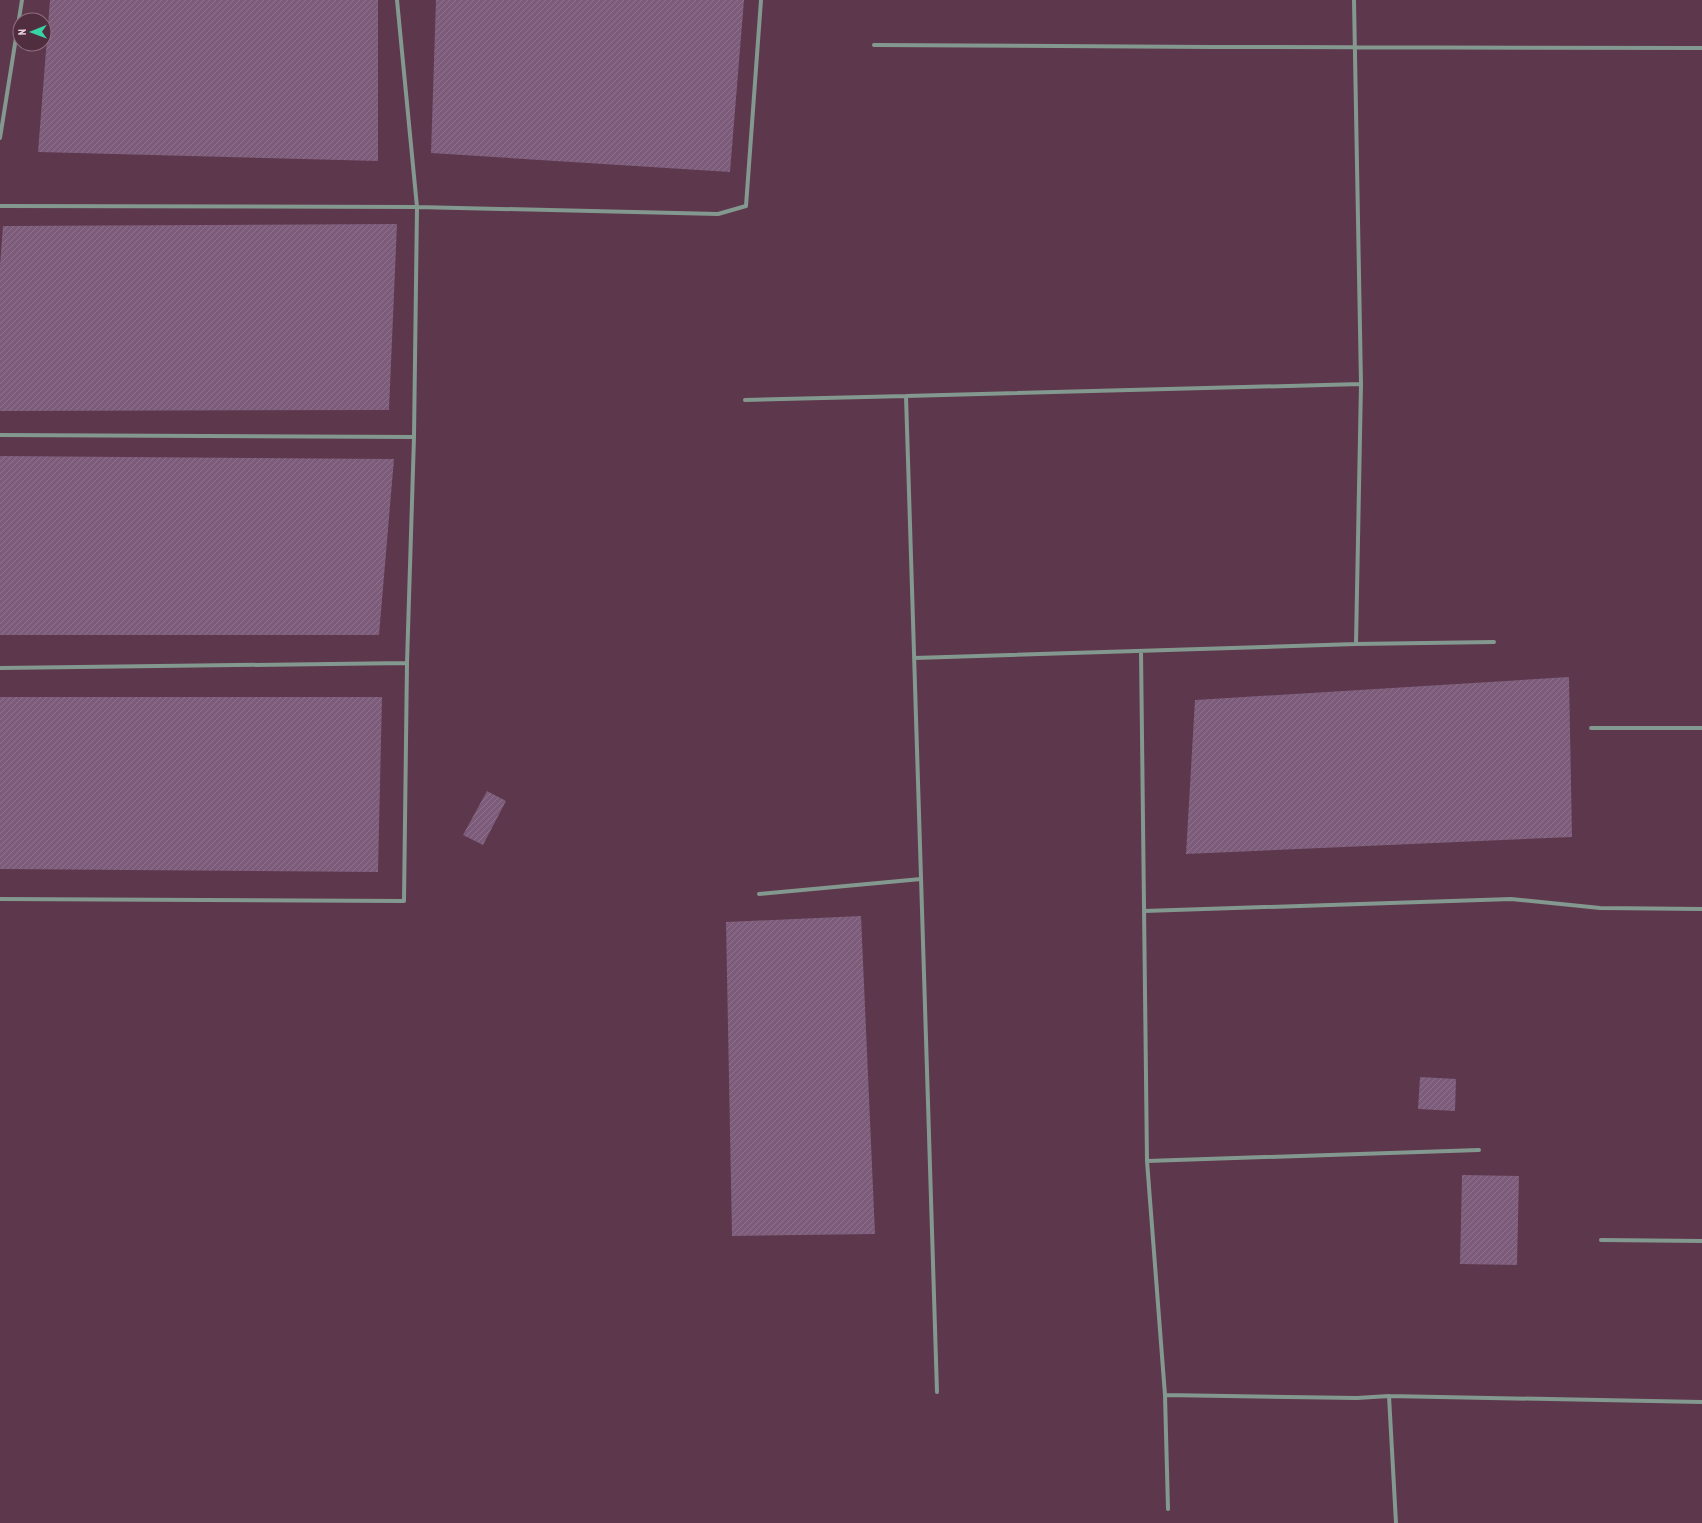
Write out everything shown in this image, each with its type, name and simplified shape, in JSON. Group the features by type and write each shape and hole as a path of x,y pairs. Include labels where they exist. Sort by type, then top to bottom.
{"street":[{"path":"0,138 22,0"},
{"path":"0,899 404,901 407,663 414,437 417,207 397,0"},
{"path":"0,206 417,207 718,214 746,206 761,0"},
{"path":"1354,0 1361,384 1356,644"},
{"path":"874,45 1702,48"},
{"path":"745,400 1361,384"},
{"path":"906,396 937,1392"},
{"path":"0,434 414,437"},
{"path":"914,658 1356,644 1494,642"},
{"path":"1141,651 1148,1161 1166,1395 1168,1509"},
{"path":"0,668 407,663"},
{"path":"1591,728 1702,728"},
{"path":"759,894 921,879"},
{"path":"1144,911 1511,899 1600,908 1702,909"},
{"path":"1148,1161 1479,1150"},
{"path":"1601,1240 1702,1241"},
{"path":"1166,1395 1357,1398 1389,1396 1702,1402"},
{"path":"1389,1396 1396,1523"}],"building":[{"path":"50,0 378,0 378,161 38,152 46,52 52,52 52,12 49,12"},
{"path":"436,0 744,0 730,172 431,153"},
{"path":"397,224 389,410 0,411 0,266 3,226"},
{"path":"0,456 394,459 379,635 0,635"},
{"path":"1569,677 1572,837 1186,854 1195,700"},
{"path":"0,697 382,697 378,872 0,869"},
{"path":"487,791 506,801 483,845 463,835"},
{"path":"861,916 875,1234 732,1236 726,922"},
{"path":"1420,1077 1456,1079 1455,1111 1418,1109"},
{"path":"1462,1175 1519,1176 1517,1265 1460,1264"}]}
